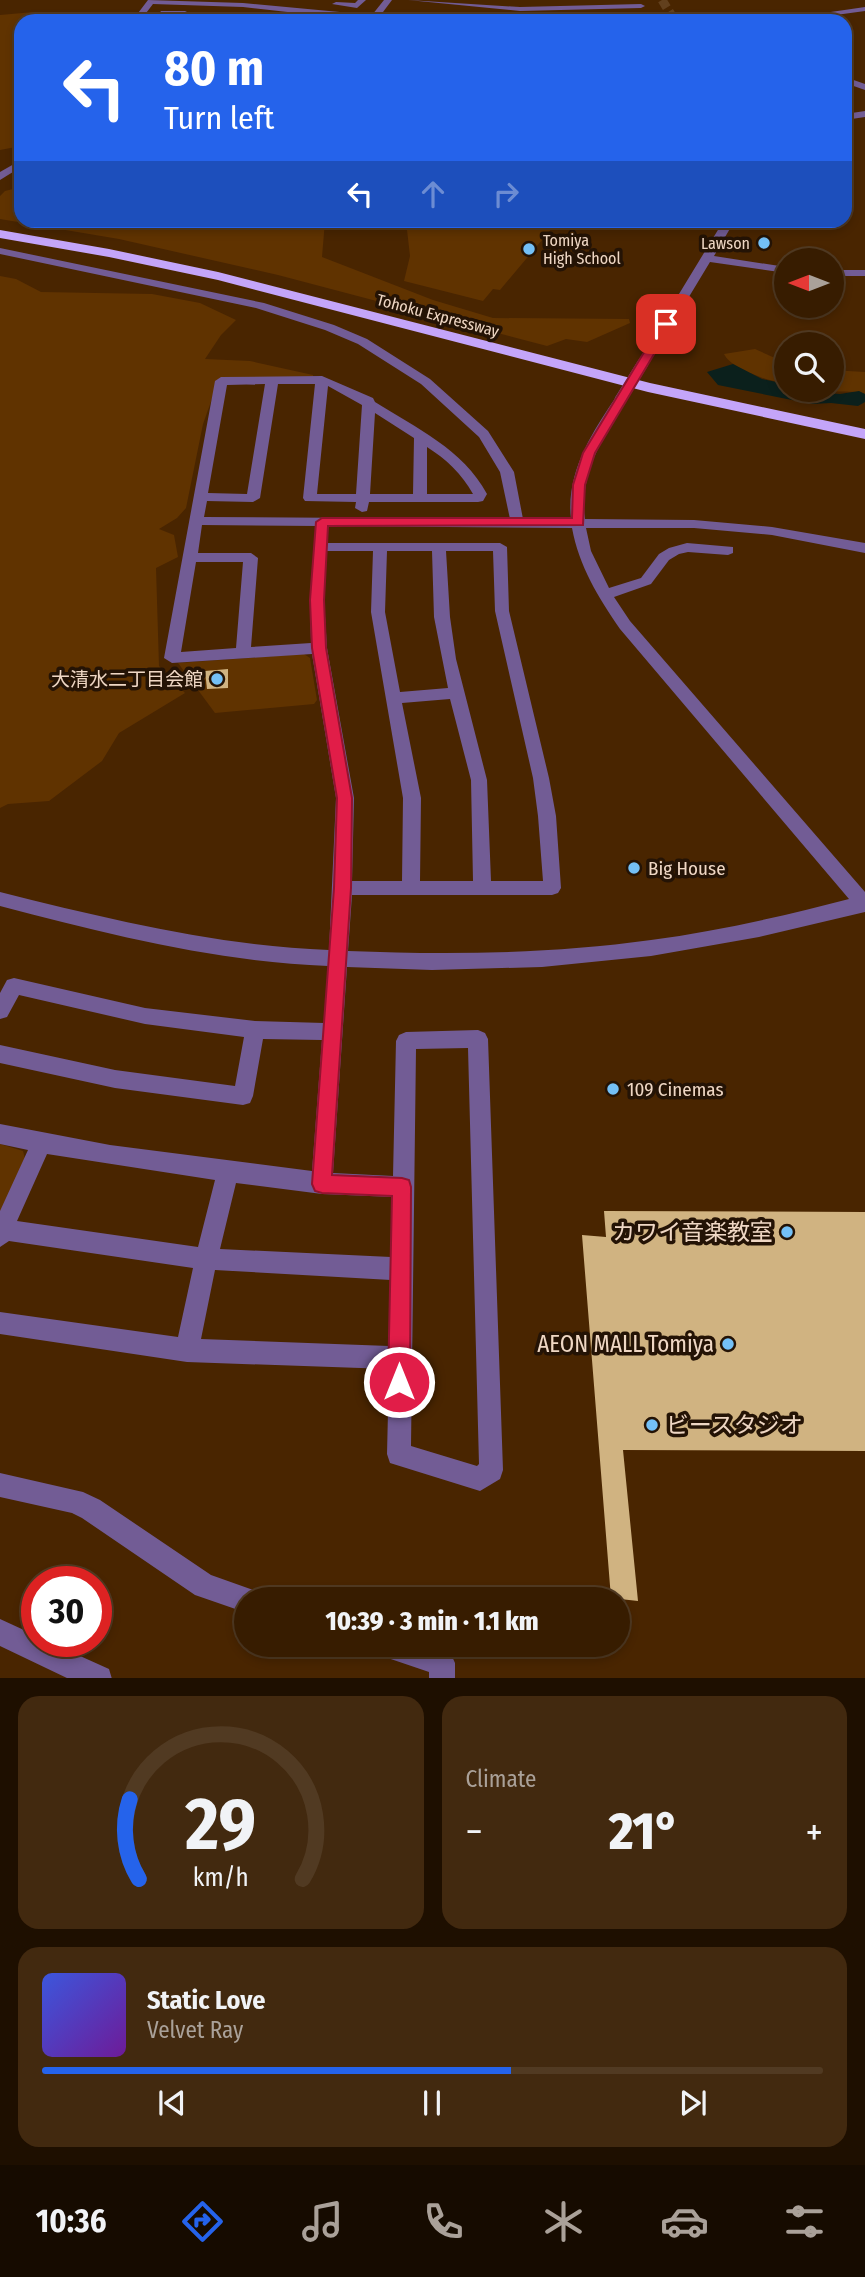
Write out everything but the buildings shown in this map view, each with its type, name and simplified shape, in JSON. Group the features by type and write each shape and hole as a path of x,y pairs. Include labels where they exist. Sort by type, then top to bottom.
{"highway":[{"name":"Tohoku Expressway","path":"0,226 186,260 654,380 865,425"},
{"name":"Tohoku Expressway","path":"0,235 88,249 253,285 648,388 865,434"}],"street":[{"path":"294,0 357,6 362,0"},
{"path":"376,14 388,0"},
{"path":"412,0 520,4 639,3"},
{"path":"150,2 311,14"},
{"path":"837,14 865,11"},
{"path":"163,14 194,14"},
{"path":"0,899 61,916 210,946 337,958 451,961 533,960 618,953 704,941 864,904 625,625 590,569 578,522 582,469 620,400 725,228"},
{"path":"0,251 74,264 286,312 330,326 376,347 425,378 484,434 505,466 517,522"},
{"path":"707,258 774,268"},
{"path":"844,273 865,273"},
{"path":"201,497 253,498 272,380"},
{"path":"319,648 172,658 221,382 322,380 369,401 421,435 460,465 480,494 478,498 310,498 322,380"},
{"path":"360,522 369,401"},
{"path":"419,499 421,435"},
{"path":"197,521 716,525 772,531 865,548"},
{"path":"322,522 317,600 319,648 345,798 343,888 322,1184"},
{"path":"320,547 500,547 502,611 541,778 547,816 552,888 343,888"},
{"path":"380,547 378,612 413,811 411,887"},
{"path":"604,595 646,581 664,557 674,551 687,547 728,550"},
{"path":"439,548 442,617 455,692 479,780 482,887"},
{"path":"191,557 251,558 243,654"},
{"path":"392,698 455,692"},
{"path":"0,1011 14,986 145,1016 255,1030 331,1032"},
{"path":"0,1054 115,1079 243,1096 255,1030"},
{"path":"478,1039 491,1470 480,1479 399,1454 402,1187 406,1041 478,1039"},
{"path":"0,1134 41,1144 228,1173 322,1184 402,1187"},
{"path":"41,1144 1,1233 206,1259 401,1269"},
{"path":"187,1350 228,1173"},
{"path":"0,1323 187,1350 399,1358"},
{"path":"0,1485 74,1501 91,1508 204,1586 234,1596"},
{"path":"0,1632 99,1678"},
{"path":"423,1657 442,1663 442,1678"}],"shaded area":[{"path":"34,12 42,14 14,14 14,147 0,150 0,15"},
{"path":"14,189 14,221 0,219 0,196 5,191"},
{"path":"54,228 324,228 322,257 433,300 493,318 629,319 630,323 587,342 566,339 547,346 278,275 119,239"},
{"path":"407,228 552,228 500,290 493,289 483,301 404,281 410,256"},
{"path":"0,276 16,279 41,292 152,294 200,303 236,320 221,335 205,359 250,361 313,375 313,379 219,379 203,424 186,508 177,518 159,529 174,535 178,557 156,568 159,666 185,693 119,733 102,761 49,801 8,804 0,808"},
{"path":"755,349 774,358 774,381 734,365 724,354"},
{"path":"844,371 865,372 865,394 844,392"},
{"path":"304,654 310,658 317,700 314,704 215,713 178,663"},
{"path":"0,1144 23,1151 25,1159 0,1214"}],"water":[{"path":"733,364 762,379 774,382 774,396 718,385 707,372"},
{"path":"859,391 865,394 865,402 858,406 802,402 844,402 844,393"}],"tunnel":[{"path":"662,0 671,14"}],"place":[{"name":"Lawson","path":"764,243"},
{"name":"Tomiya High School","path":"529,249"},
{"name":"大清水二丁目会館","path":"217,679"},
{"name":"Big House","path":"634,868"},
{"name":"109 Cinemas","path":"613,1089"},
{"name":"カワイ音楽教室","path":"787,1232"},
{"name":"AEON MALL Tomiya","path":"728,1344"},
{"name":"ビースタジオ","path":"652,1425"}],"route":[{"path":"399,1382 402,1187 322,1184 343,888 345,798 319,648 317,600 322,522 578,522 579,485 589,453 666,324"}]}
